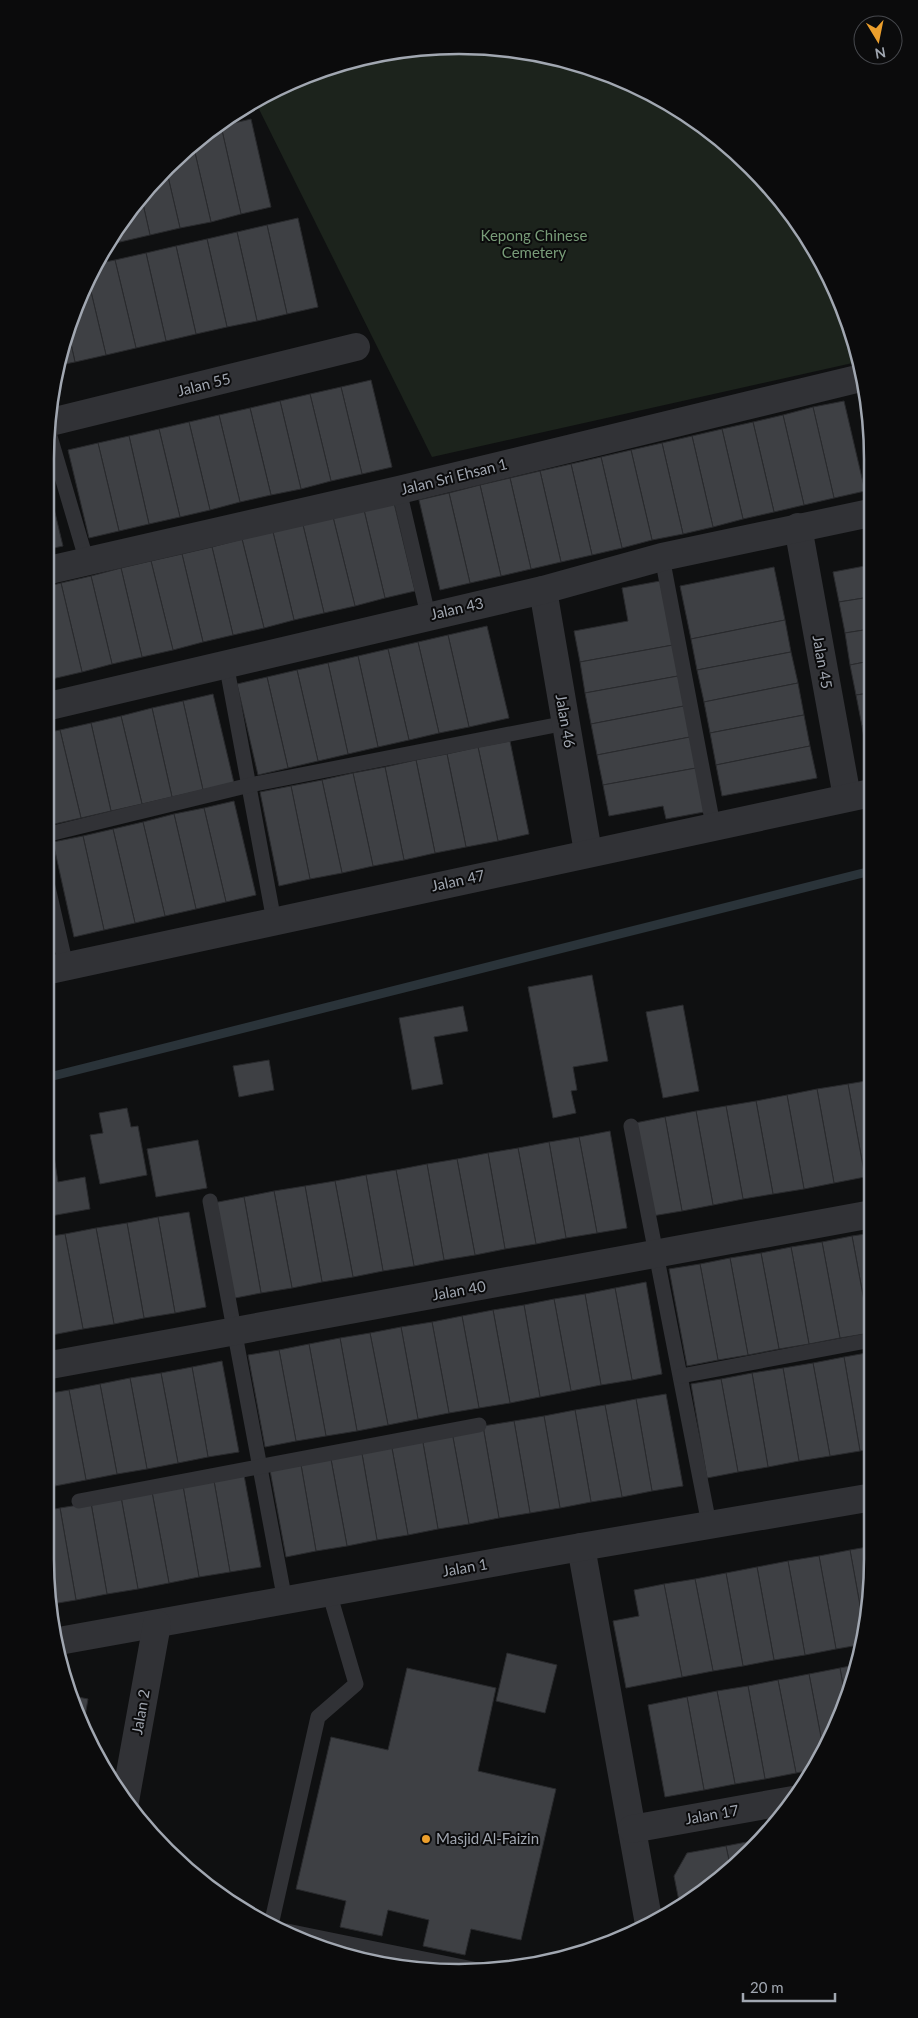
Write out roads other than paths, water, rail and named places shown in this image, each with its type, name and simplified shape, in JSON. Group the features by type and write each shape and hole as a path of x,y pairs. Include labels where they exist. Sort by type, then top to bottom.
{"street":[{"name":"Jalan 55","path":"56,421 356,347"},
{"name":"Jalan Sri Ehsan 1","path":"54,569 399,490 856,379"},
{"name":"Jalan 43","path":"54,705 428,615 543,590 662,557 864,514"},
{"name":"Jalan 45","path":"798,527 859,795"},
{"name":"Jalan 46","path":"543,590 588,852"},
{"name":"Jalan 47","path":"55,968 859,795"},
{"name":"Jalan 40","path":"54,1364 864,1215"},
{"name":"Jalan 1","path":"63,1640 581,1546 864,1498"},
{"path":"581,1546 648,1917"},
{"name":"Jalan 2","path":"127,1791 157,1624"},
{"name":"Jalan 17","path":"632,1829 784,1802"}],"lane":[{"path":"54,451 86,562"},
{"path":"399,490 428,615"},
{"path":"662,557 714,825"},
{"path":"226,663 274,921"},
{"path":"54,834 250,785 566,723"},
{"path":"631,1126 709,1524"},
{"path":"210,1201 285,1601"},
{"path":"681,1376 864,1342"},
{"path":"79,1501 260,1465 479,1425"},
{"path":"271,1918 318,1717 356,1684 329,1592"},
{"path":"316,1938 445,1963"}],"waterway":[{"path":"54,1076 864,873"}],"place":[{"name":"Masjid Al-Faizin","path":"426,1839"}],"park label":[{"name":"Kepong Chinese Cemetery","path":"534,244"}]}
